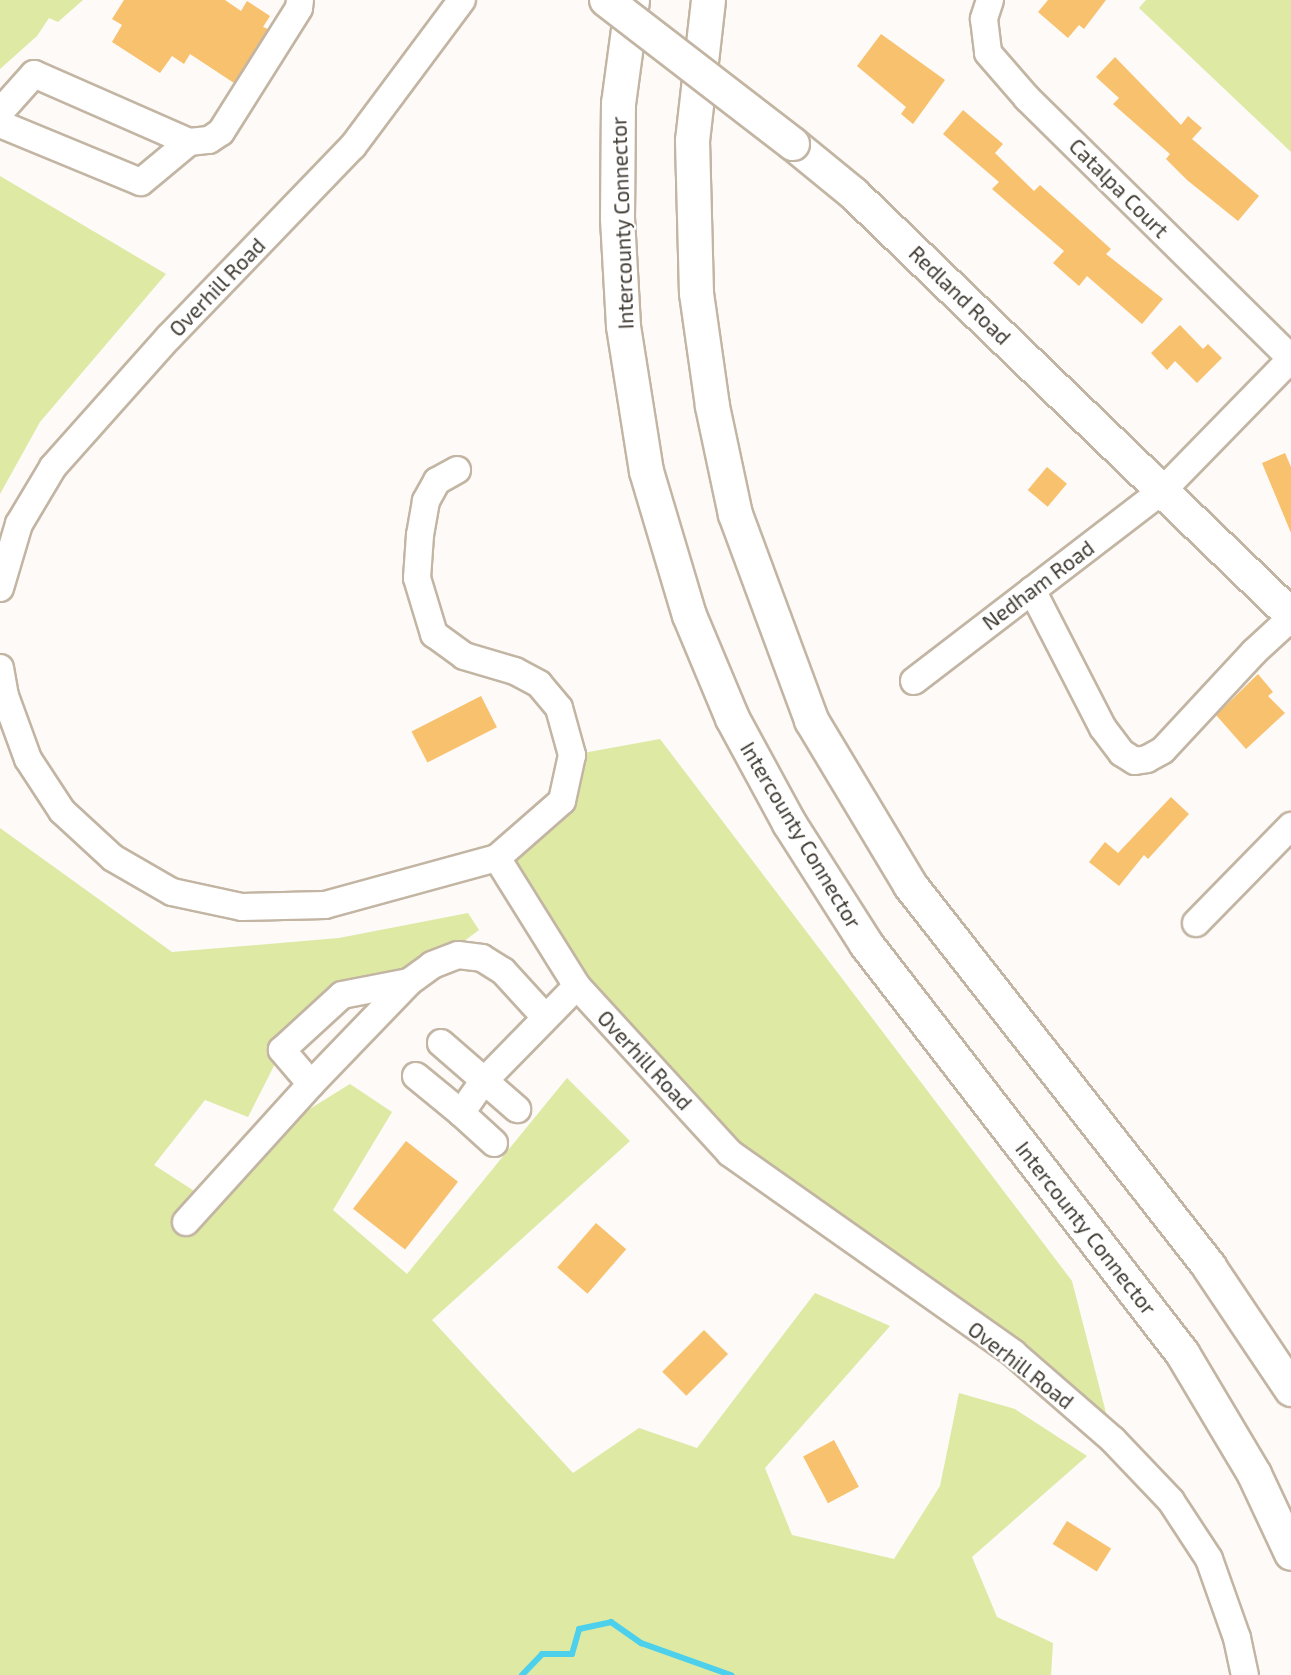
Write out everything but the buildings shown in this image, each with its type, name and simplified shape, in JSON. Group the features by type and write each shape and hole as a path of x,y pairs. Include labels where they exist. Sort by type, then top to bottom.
{"highway":[{"name":"Intercounty Connector","path":"632,0 618,103 617,218 623,326 646,471 689,615 732,718 789,823 866,944 1182,1353 1254,1474 1291,1553"},
{"path":"708,0 692,140 696,294 712,406 735,514 811,720 910,885 1209,1267 1291,1389"}],"main road":[{"name":"Redland Road","path":"606,0 854,194 1163,490 1291,617"}],"street":[{"path":"0,112 34,74 189,142 209,140 221,132 299,8 300,0"},
{"name":"Overhill Road","path":"0,588 19,524 60,459 169,337 353,146 462,0"},
{"name":"Catalpa Court","path":"990,0 984,19 988,53 1027,98 1291,358"},
{"path":"0,124 141,182 189,142"},
{"name":"Nedham Road","path":"914,681 1163,490 1291,358"},
{"path":"0,668 4,696 28,759 62,811 113,858 172,892 242,908 325,905 497,858 562,801 572,755 559,708 539,684 515,671 464,656 434,634 417,578 420,535 426,501 437,481 456,470"},
{"path":"1032,590 1104,728 1122,753 1135,760 1147,759 1163,750 1246,660 1291,617"},
{"path":"1196,923 1291,826"},
{"name":"Overhill Road","path":"497,858 577,986 730,1153 1013,1353 1113,1440 1171,1501 1209,1559 1237,1638 1245,1675"},
{"path":"186,1222 311,1084 409,982 432,965 458,955 482,958 503,971 545,1017"},
{"path":"311,1084 282,1050 342,995 409,982"},
{"path":"461,1113 483,1082 577,986"},
{"path":"441,1043 483,1082 517,1109"},
{"path":"416,1076 494,1143"}],"green space":[{"path":"0,0 83,0 58,22 49,18 37,36 0,69"},
{"path":"1146,0 1291,0 1291,152 1139,8"},
{"path":"0,176 166,274 40,422 0,494"},
{"path":"660,739 1072,1281 1113,1440 730,1153 577,986 497,858 537,826 572,755"},
{"path":"0,828 172,952 339,938 468,913 479,930 409,982 341,995 282,1050 248,1117 205,1100 154,1165 219,1207 287,1123 350,1084 392,1112 333,1210 407,1274 567,1078 630,1141 432,1320 573,1473 639,1428 697,1448 815,1293 890,1326 765,1468 792,1535 894,1559 940,1486 959,1393 1015,1409 1087,1456 972,1557 997,1617 1053,1643 1051,1675 0,1675"}],"waterway":[{"path":"522,1675 542,1654 572,1654 579,1629 611,1622 641,1643 731,1675"}]}
